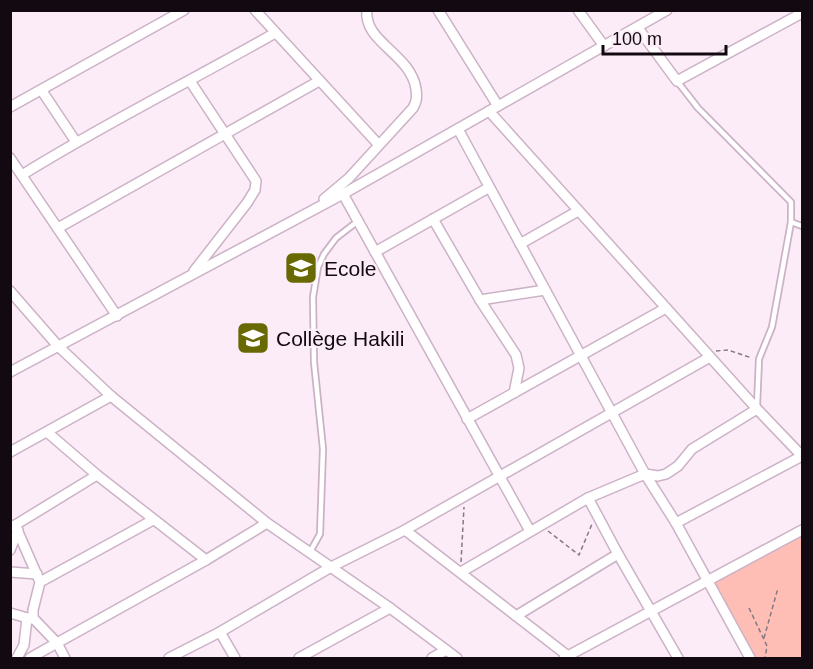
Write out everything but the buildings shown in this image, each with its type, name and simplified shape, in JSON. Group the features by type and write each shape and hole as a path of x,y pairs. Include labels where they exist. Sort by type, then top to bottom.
{"street":[{"path":"255,10 378,144"},
{"path":"310,211 349,178 413,108 417,99 410,71 369,29 366,18 367,10"},
{"path":"438,10 498,106"},
{"path":"578,10 604,46"},
{"path":"10,372 343,194 667,10"},
{"path":"10,107 42,91 177,12"},
{"path":"638,28 677,81 802,13"},
{"path":"22,175 76,142 275,33"},
{"path":"190,81 256,181 255,190 193,273"},
{"path":"58,228 319,81"},
{"path":"42,91 76,142"},
{"path":"489,111 802,456 676,523"},
{"path":"458,129 614,412 645,474 676,523 750,658"},
{"path":"10,158 117,316"},
{"path":"375,252 489,188"},
{"path":"343,194 530,531"},
{"path":"520,244 578,211"},
{"path":"433,219 519,363 514,393"},
{"path":"480,300 545,290"},
{"path":"10,291 58,346 111,396 267,523 390,608 457,658"},
{"path":"467,419 666,308"},
{"path":"169,658 220,632 331,567 405,530 709,356"},
{"path":"10,361 27,364"},
{"path":"10,452 111,396"},
{"path":"460,572 588,498 645,474 658,476 666,474 678,466 692,449 757,409"},
{"path":"47,432 97,475 206,560"},
{"path":"10,550 15,528 97,475"},
{"path":"588,498 650,612 678,658"},
{"path":"10,572 39,578 153,520"},
{"path":"30,658 206,560 267,523"},
{"path":"15,528 39,578 24,645 17,658"},
{"path":"405,530 566,657 802,530"},
{"path":"516,616 618,554"},
{"path":"299,658 390,608"},
{"path":"10,613 31,619 57,643 65,658"},
{"path":"220,632 235,658"},
{"path":"432,658 446,650"}],"lane":[{"path":"677,81 728,140 791,202 791,222 772,327 759,359 757,409"},
{"path":"310,552 320,534 322,449 314,362 313,297 318,267 324,254 336,238 358,221"},
{"path":"791,222 802,226"}],"path":[{"path":"709,356 728,350 759,359"},
{"path":"460,572 463,497"},
{"path":"543,529 552,532 579,555 594,521"},
{"path":"763,639 778,588"},
{"path":"749,608 767,646 765,658"}],"shaded area":[{"path":"802,534 802,658 753,658 713,583"}],"place":[{"name":"Ecole","path":"301,268"},
{"name":"Collège Hakili","path":"253,338"}]}
